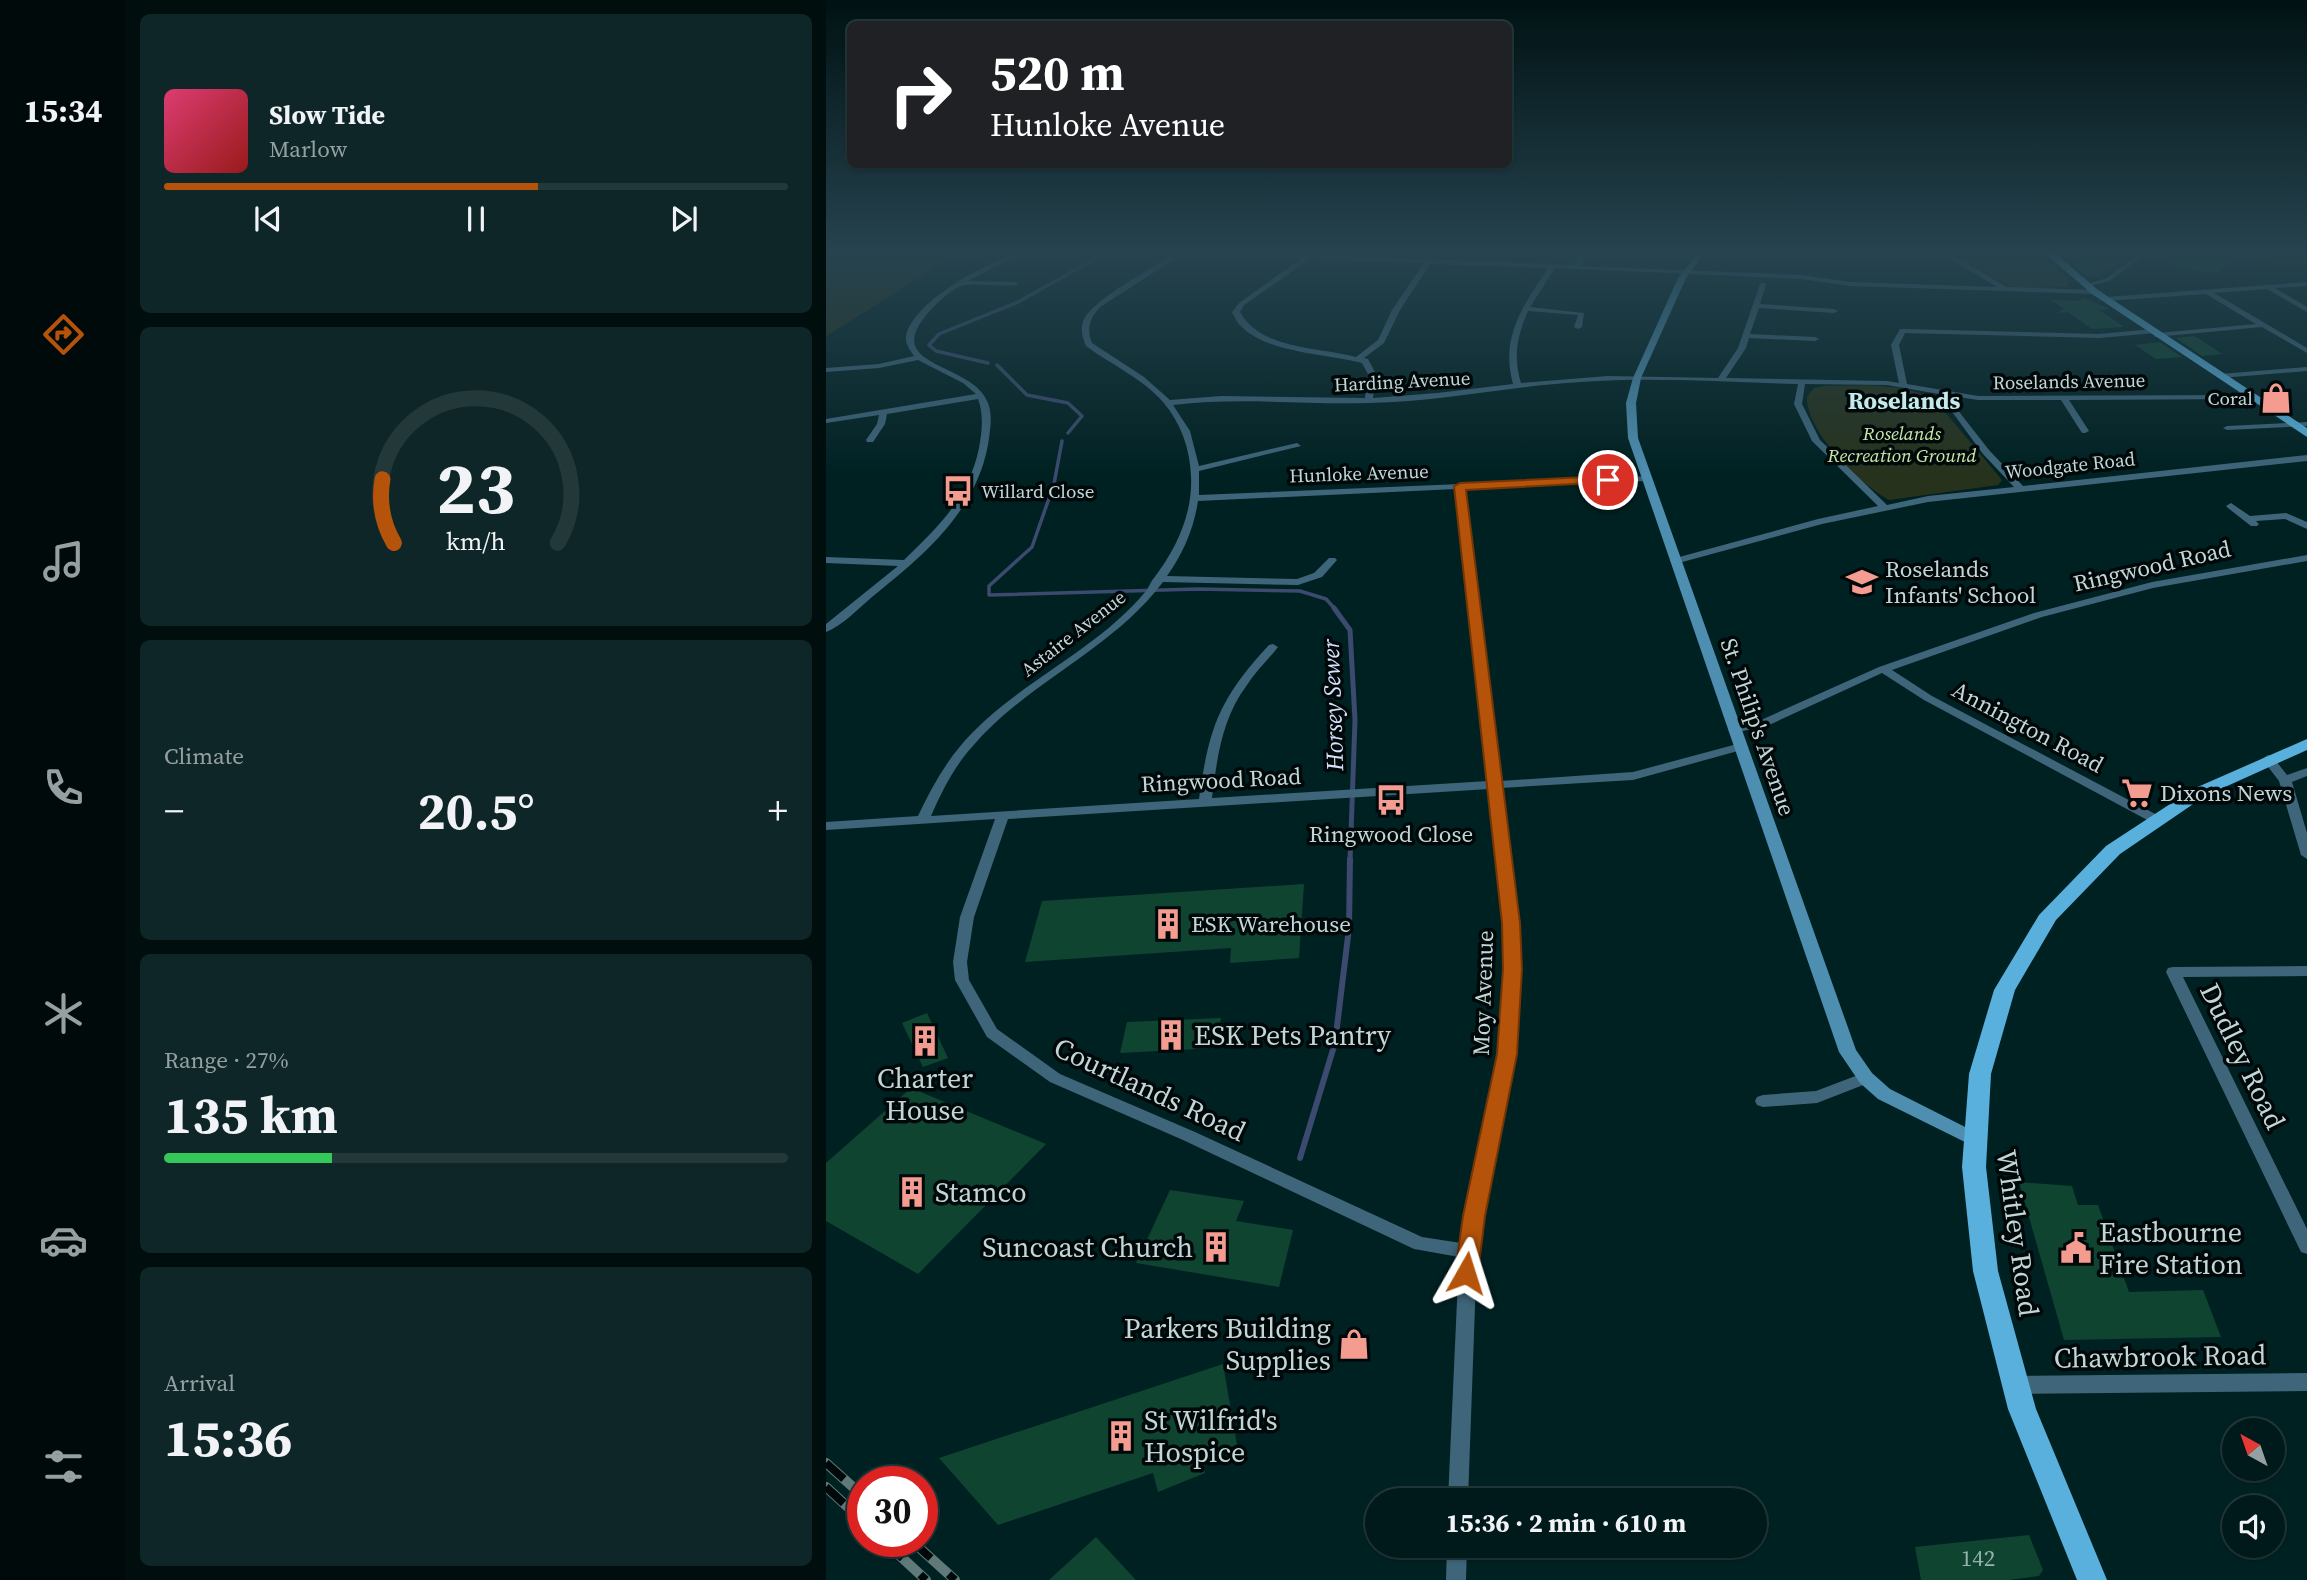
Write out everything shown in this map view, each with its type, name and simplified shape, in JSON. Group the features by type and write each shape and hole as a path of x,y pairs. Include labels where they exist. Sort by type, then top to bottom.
{"main road":[{"path":"2147,328 2252,397 2301,425 2307,433"},
{"name":"Whitley Road","path":"2092,1580 2014,1385 1987,1267 1977,1205 1973,1139 1974,1112 1986,1037 2010,972 2056,902 2155,819 2220,780 2307,744"}],"street":[{"path":"826,629 906,563 935,535 971,487 986,431 987,418 981,396 969,383 920,357 909,344 913,328"},
{"name":"Astaire Avenue","path":"923,819 945,776 975,735 1045,678 1108,633 1143,600 1179,546 1197,498 1197,469 1185,429 1168,403 1142,379 1089,344 1085,328"},
{"path":"1244,328 1252,334 1274,341 1357,359 1370,368 1369,401"},
{"path":"1357,359 1381,341 1387,328"},
{"path":"1517,328 1511,355 1518,386"},
{"name":"St. Philip's Avenue","path":"1660,328 1637,378 1630,424 1675,561 1848,1052 1866,1079 1909,1109 1973,1139"},
{"path":"1721,379 1742,348 1748,328"},
{"path":"1903,385 1895,345 1903,331 2099,336 2227,328"},
{"path":"2269,328 2307,351"},
{"path":"1745,336 1815,339"},
{"path":"826,370 892,364 920,357"},
{"path":"2220,376 2307,369"},
{"path":"826,378 837,370"},
{"name":"Harding Avenue","path":"1168,403 1213,399 1369,401 1432,398 1582,379 1637,378"},
{"name":"Roselands Avenue","path":"1637,378 1903,385 1942,395 2064,398 2252,397"},
{"path":"1802,381 1798,404 1816,441 1884,507"},
{"path":"1942,395 1986,452 2019,487"},
{"path":"826,421 883,414 981,396"},
{"path":"2064,398 2085,431"},
{"path":"870,440 881,424 883,414"},
{"path":"2227,428 2301,425"},
{"path":"1197,469 1297,446"},
{"name":"Woodgate Road","path":"1675,561 1810,523 1884,507 2019,487 2307,458"},
{"name":"Hunloke Avenue","path":"1197,498 1648,478"},
{"name":"Moy Avenue","path":"1458,1488 1468,1251 1507,1054 1511,1011 1511,923 1460,486"},
{"path":"2231,506 2251,522 2277,515 2307,526"},
{"name":"Ringwood Road","path":"1734,730 1765,723 1883,669 1982,633 2095,599 2207,573 2307,558"},
{"path":"826,560 906,563"},
{"path":"1156,582 1298,582 1318,575 1332,560"},
{"path":"1205,802 1221,714 1249,672 1273,647"},
{"name":"Annington Road","path":"1883,669 1928,698 2155,819"},
{"name":"Ringwood Road","path":"826,826 1633,776 1741,747"},
{"path":"2267,759 2285,780 2300,817 2307,855"},
{"path":"2285,780 2307,772"},
{"name":"Courtlands Road","path":"1003,814 967,917 960,962 962,980 992,1033 1055,1078 1196,1139 1420,1244 1468,1251"},
{"name":"Dudley Road","path":"2307,971 2173,972 2307,1247"},
{"path":"1763,1101 1817,1097 1866,1079"},
{"name":"Chawbrook Road","path":"2014,1385 2307,1382"},
{"path":"1456,1580 1457,1558"}],"green space":[{"path":"826,328 839,328 826,336"},
{"name":"Roselands Recreation Ground","path":"1814,388 1895,388 1909,390 1935,400 2002,480 1998,485 1889,500 1850,470 1815,426 1807,397"}],"building":[{"path":"2194,336 2222,354 2202,356 2176,338"},
{"path":"2160,342 2182,357 2156,359 2135,345"},
{"name":"ESK Warehouse","path":"1304,884 1299,958 1230,963 1231,948 1025,962 1042,901"},
{"name":"Charter House","path":"927,1013 948,1058 923,1067 902,1023"},
{"name":"ESK Pets Pantry","path":"1221,1018 1216,1048 1120,1053 1127,1022"},
{"name":"Stamco","path":"911,1088 1046,1144 918,1274 826,1221 826,1163"},
{"name":"Eastbourne Fire Station","path":"2019,1182 2072,1186 2078,1205 2098,1205 2129,1292 2203,1290 2221,1337 2064,1340"},
{"name":"Suncoast Church","path":"1170,1190 1244,1201 1236,1221 1293,1230 1279,1287 1136,1263"},
{"name":"St Wilfrid's Hospice","path":"1223,1364 1237,1445 1202,1456 1205,1473 1158,1492 1153,1473 998,1525 939,1458"},
{"path":"2029,1535 2043,1570 2039,1576 2008,1580 1921,1580 1915,1547"},
{"path":"1096,1537 1136,1580 1049,1580"}],"waterway":[{"name":"Horsey Sewer","path":"954,328 939,334 929,345 936,351 988,363"},
{"name":"Horsey Sewer","path":"997,365 1027,395 1068,403 1082,416 1068,433"},
{"name":"Horsey Sewer","path":"1062,441 1054,484 1032,547 989,586 989,595 1198,589 1300,591 1326,599 1336,610"},
{"name":"Horsey Sewer","path":"1334,608 1350,630 1355,720 1350,861"},
{"name":"Horsey Sewer","path":"1300,1158 1335,1043 1349,928 1350,859"}],"railway":[{"path":"826,1463 847,1482"},
{"path":"826,1487 847,1506"},
{"path":"901,1557 926,1580"},
{"path":"930,1557 955,1580"}],"place":[{"name":"Coral","path":"2276,398"},
{"name":"Willard Close","path":"958,491"},
{"name":"Roselands Infants' School","path":"1862,582"},
{"name":"Dixons News","path":"2137,793"},
{"name":"Ringwood Close","path":"1391,800"},
{"name":"ESK Warehouse","path":"1168,924"},
{"name":"ESK Pets Pantry","path":"1171,1035"},
{"name":"Charter House","path":"925,1041"},
{"name":"Stamco","path":"912,1192"},
{"name":"Suncoast Church","path":"1216,1247"},
{"name":"Eastbourne Fire Station","path":"2076,1248"},
{"name":"Parkers Building Supplies","path":"1354,1344"},
{"name":"St Wilfrid's Hospice","path":"1121,1436"}],"district":[{"name":"Roselands","path":"1904,401"}],"route":[{"path":"1466,1273 1474,1216 1507,1054 1513,969 1511,923 1460,486 1608,480"}]}
